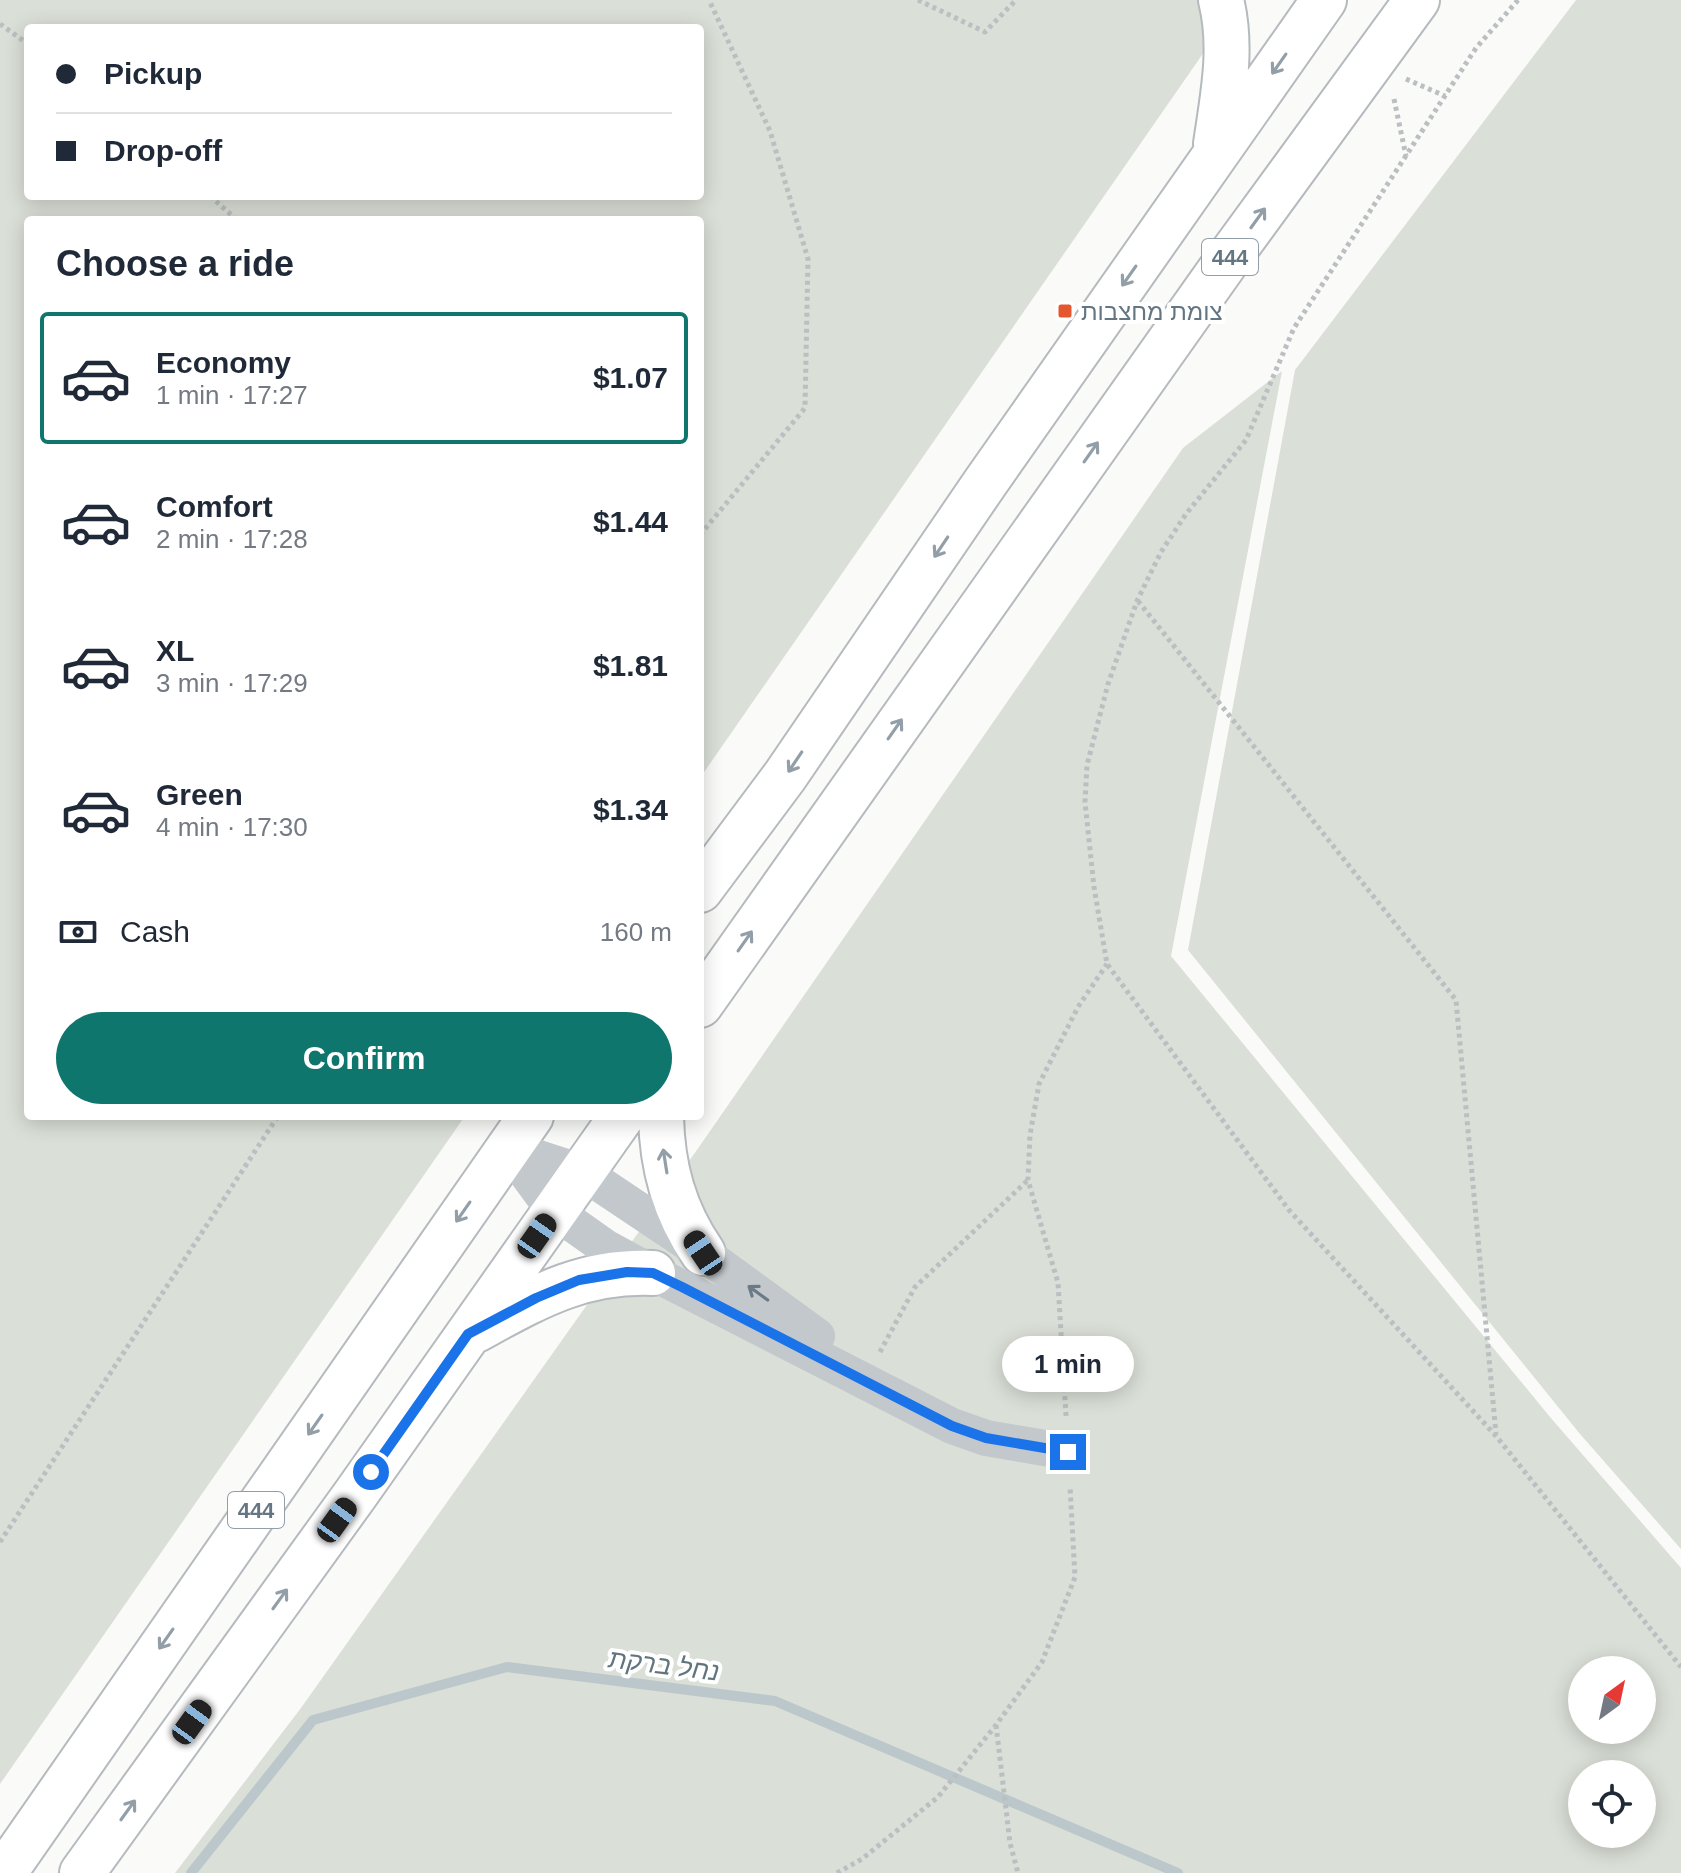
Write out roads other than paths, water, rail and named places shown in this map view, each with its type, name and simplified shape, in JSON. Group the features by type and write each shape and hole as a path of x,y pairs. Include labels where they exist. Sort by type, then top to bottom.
{"main road":[{"path":"1214,155 1227,70 1225,17 1221,0"},
{"path":"704,885 785,776 985,483 1324,0"},
{"name":"444","path":"704,999 1201,297 1417,0"},
{"path":"82,1873 619,1120"},
{"path":"661,1120 663,1162 674,1200 703,1253"},
{"name":"444","path":"4,1873 520,1132"},
{"path":"468,1334 536,1298 579,1280 627,1272 653,1273"}],"street":[{"path":"520,1132 703,1253 911,1406"},
{"path":"520,1132 554,1211 605,1247 952,1426 986,1438 1068,1452"}],"waterway":[{"name":"נחל ברקת","path":"191,1873 313,1720 507,1667 775,1701 1178,1873"}],"place":[{"name":"צומת מחצבות","path":"1065,311"}]}
